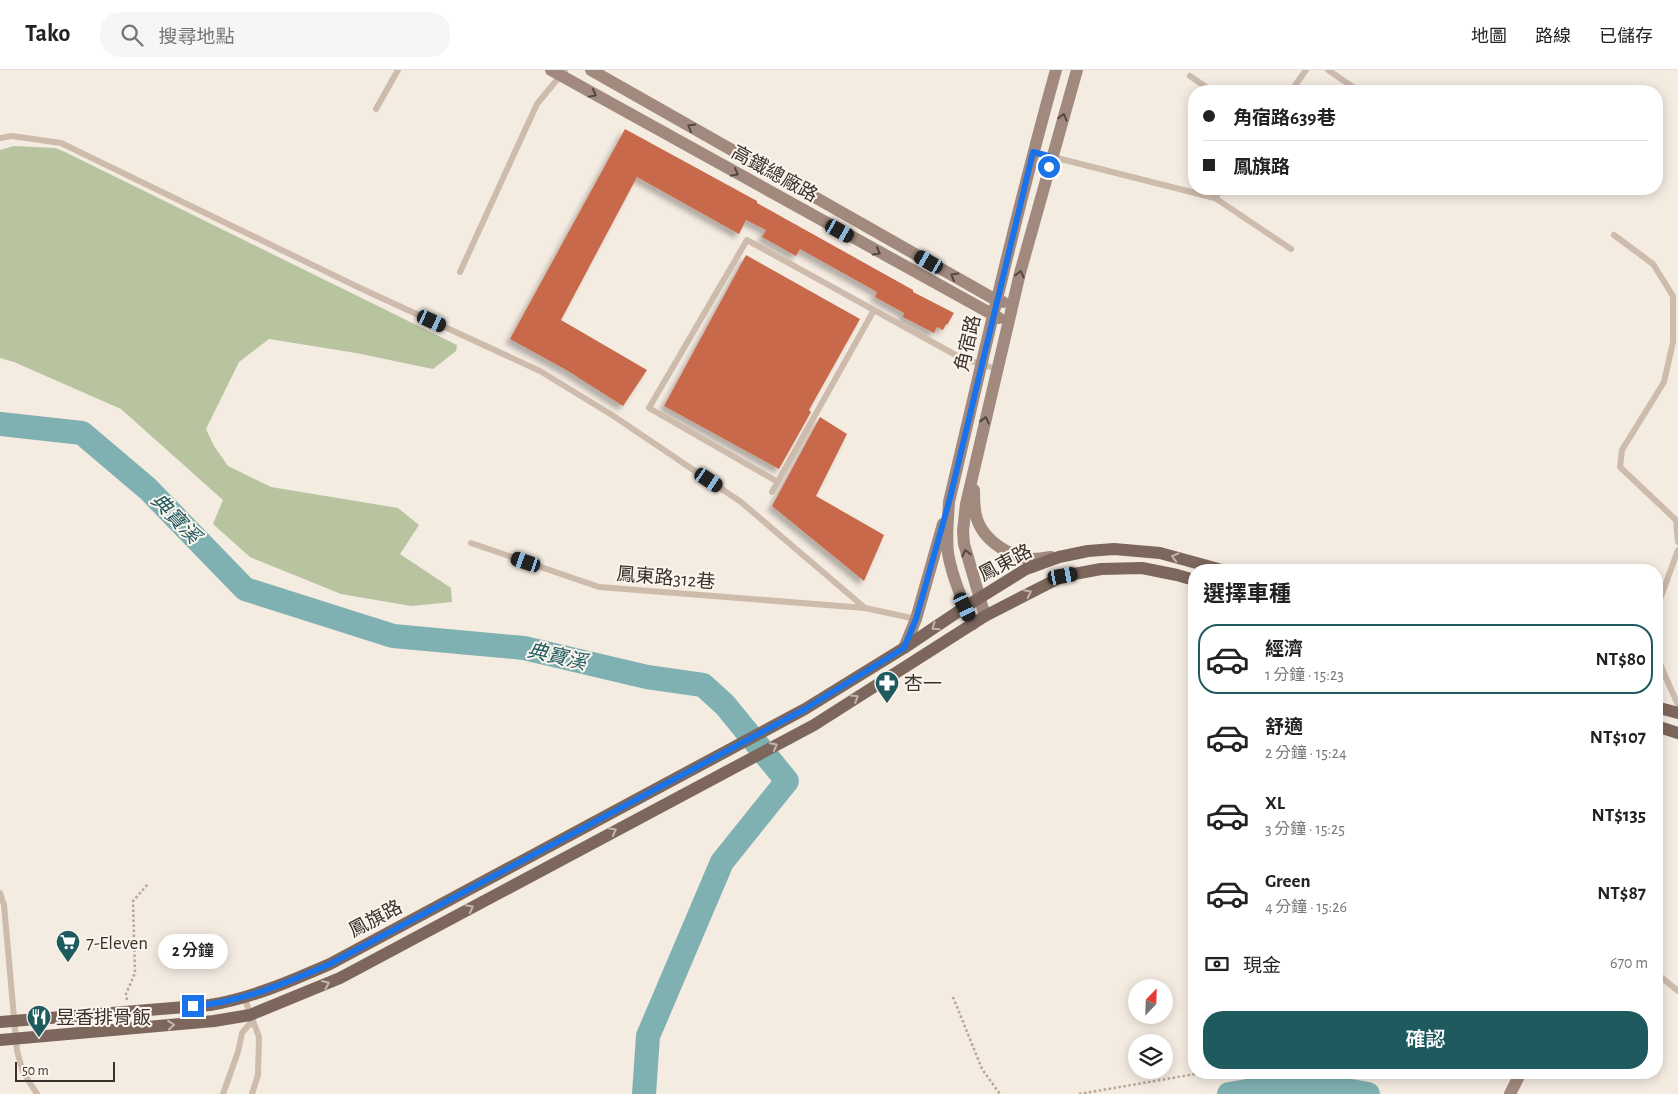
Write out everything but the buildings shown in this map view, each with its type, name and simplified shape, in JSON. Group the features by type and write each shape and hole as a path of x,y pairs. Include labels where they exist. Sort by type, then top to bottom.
{"main road":[{"name":"高鐵總廠路","path":"592,70 996,300 1012,305"},
{"name":"角宿路","path":"973,624 953,573 948,553 949,502 996,300 1033,152 1056,70"},
{"name":"角宿路","path":"985,616 967,558 963,531 966,504 1012,305 1077,70"},
{"name":"高鐵總廠路","path":"559,72 993,316 1008,321"},
{"path":"973,468 975,511 981,526 995,544 1012,554 1033,559 1059,557"},
{"path":"904,648 916,619 949,502"},
{"name":"鳳東路","path":"723,753 805,709 1026,569 1059,557 1088,551 1114,549 1160,553 1200,564"},
{"name":"鳳東路","path":"734,767 814,725 985,616 1063,576 1101,568 1142,568 1188,578"},
{"path":"1663,709 1678,714"},
{"path":"1663,728 1678,733"},
{"name":"鳳旗路","path":"0,1022 210,1005 228,1002 279,986 330,964 723,753"},
{"name":"鳳旗路","path":"0,1040 251,1018 340,978 734,767"},
{"path":"1511,1092 1518,1079"}],"lane":[{"path":"376,109 398,70"},
{"path":"1295,85 1306,70"},
{"path":"1328,70 1350,85"},
{"path":"460,272 537,104 559,72"},
{"path":"1190,76 1203,85"},
{"path":"0,138 12,136 61,143 360,288 540,371 612,414 741,502 865,608"},
{"path":"1033,152 1188,191"},
{"path":"1203,195 1215,198 1291,249"},
{"path":"1614,235 1654,264 1673,296 1673,342 1664,382 1622,450 1620,466 1676,520 1678,542"},
{"path":"778,482 649,408 747,240 961,358 997,369"},
{"path":"772,492 874,310"},
{"name":"鳳東路312巷","path":"471,543 599,587 865,608 916,619"},
{"path":"1663,591 1678,550"},
{"path":"1663,671 1678,705"},
{"path":"688,772 697,786"},
{"path":"0,892 4,905 17,1051 23,1072 37,1094"},
{"path":"1663,979 1678,991"},
{"path":"244,997 259,1037 258,1075 252,1094"},
{"path":"223,1094 238,1052 242,1033 251,1018"}],"path":[{"path":"128,1012 126,994 135,973 133,901 148,884"},
{"path":"953,996 982,1069 1000,1094"},
{"path":"1079,1094 1188,1075"}],"green space":[{"path":"14,146 55,148 65,152 457,345 456,351 433,369 356,353 269,339 239,362 206,429 214,446 228,466 271,487 398,508 419,525 400,554 451,588 452,602 411,606 341,594 250,557 213,524 223,500 121,409 14,362 0,358 0,150"}],"waterway":[{"name":"典寶溪","path":"0,424 82,433 148,489 245,589 393,636 524,648 647,677 703,685 725,705 787,781 722,862 648,1036 644,1094"},
{"name":"典寶溪","path":"1229,1094 1301,1082 1368,1094"}],"place":[{"name":"杏一","path":"887,704"},
{"name":"7-Eleven","path":"68,963"},
{"name":"昱香排骨飯","path":"39,1038"}],"route":[{"path":"193,1006 228,1002 279,986 330,964 805,709 904,648 916,619 949,502 1033,152 1052,157 1049,167"}]}
